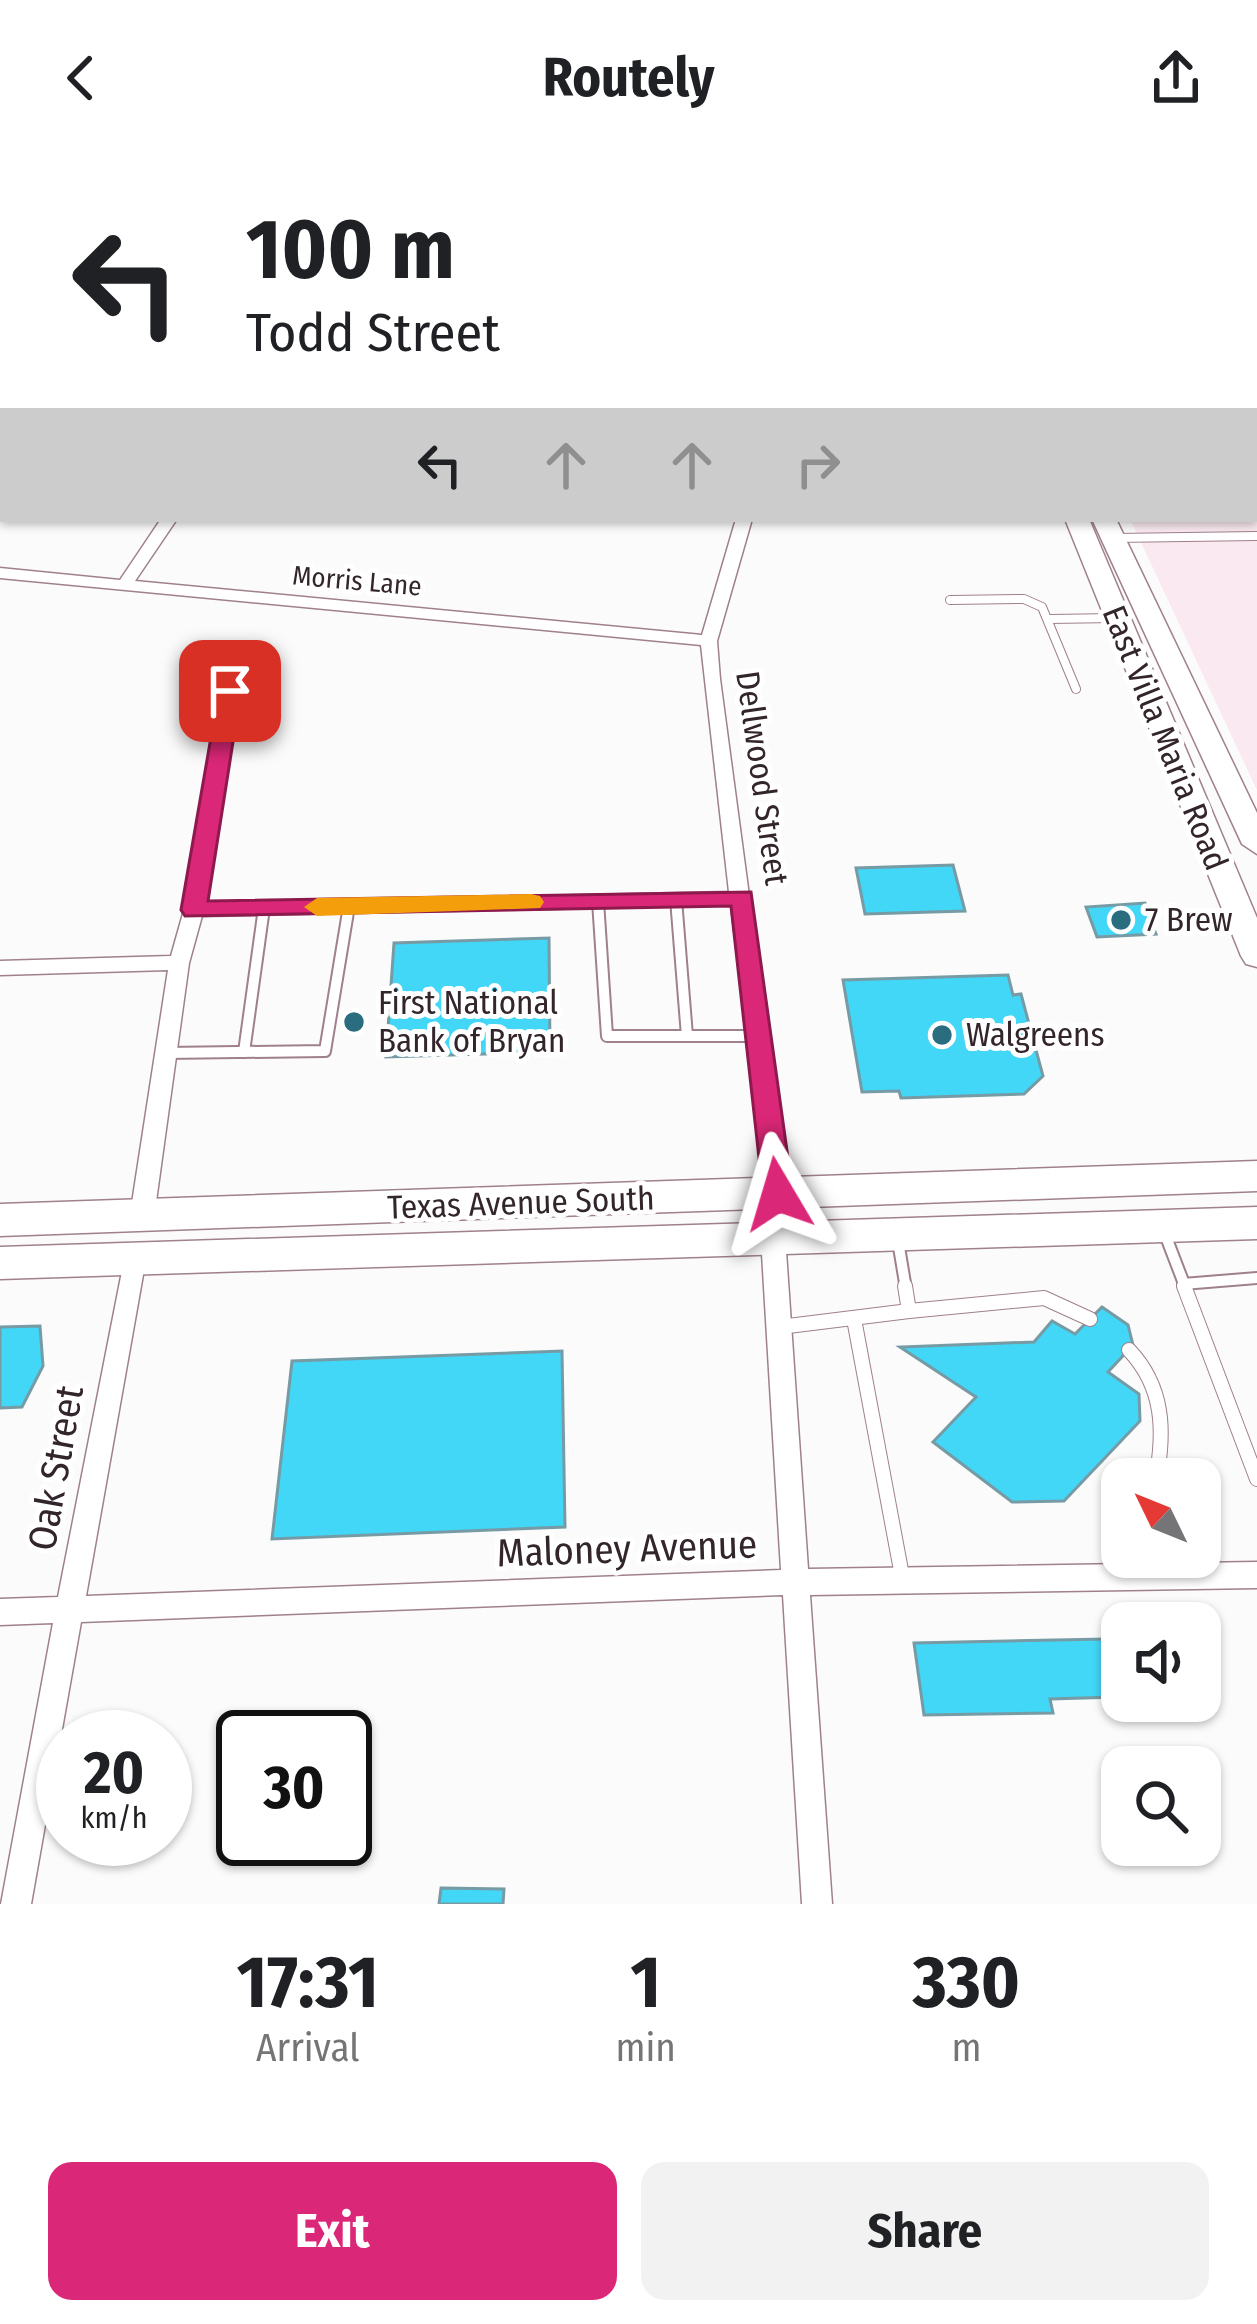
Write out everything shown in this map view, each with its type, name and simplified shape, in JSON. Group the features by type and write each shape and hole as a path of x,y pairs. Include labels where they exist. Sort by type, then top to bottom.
{"main road":[{"name":"East Villa Maria Road","path":"1078,522 1257,956"},
{"name":"East Villa Maria Road","path":"1108,528 1249,813 1257,844"},
{"name":"Texas Avenue South","path":"0,1220 1257,1176"},
{"name":"Texas Avenue South","path":"0,1263 1257,1223"}],"street":[{"path":"124,586 167,522"},
{"name":"Dellwood Street","path":"743,522 709,640 778,1194"},
{"name":"Morris Lane","path":"0,573 709,640"},
{"path":"142,1216 178,963 194,910 230,691"},
{"path":"194,910 742,898"},
{"path":"0,968 178,963"},
{"path":"773,1237 818,1904"},
{"name":"Oak Street","path":"16,1904 134,1258"},
{"name":"Maloney Avenue","path":"0,1612 1101,1570"},
{"name":"Maloney Avenue","path":"1221,1572 1257,1575"}],"lane":[{"path":"1108,528 1257,536"},
{"path":"950,600 1024,599 1042,607 1076,689"},
{"path":"1050,619 1114,618"},
{"path":"676,899 687,1036"},
{"path":"598,901 607,1036 759,1036"},
{"path":"166,1053 325,1052 349,906"},
{"path":"244,1052 264,908"},
{"path":"1162,1227 1257,1479"},
{"path":"896,1232 909,1311"},
{"path":"1184,1284 1257,1279"},
{"path":"780,1327 1044,1298 1090,1318"},
{"path":"854,1319 903,1580"},
{"path":"1129,1350 1141,1360 1154,1386 1166,1438 1161,1458"}],"shaded area":[{"path":"1131,522 1257,522 1257,790"}],"building":[{"path":"953,865 965,911 865,914 856,868"},
{"name":"7 Brew","path":"1145,903 1156,934 1097,937 1086,907"},
{"path":"549,938 550,1052 386,1057 394,943"},
{"name":"Walgreens","path":"1008,975 1013,995 1021,994 1043,1076 1024,1094 901,1098 899,1091 862,1092 843,980"},
{"path":"1102,1307 1128,1325 1133,1345 1108,1372 1139,1394 1140,1421 1064,1501 1012,1502 933,1442 976,1397 900,1347 1034,1342 1052,1321 1075,1334"},
{"path":"40,1326 43,1366 22,1407 0,1408 0,1327"},
{"path":"562,1351 565,1527 272,1539 292,1361"},
{"path":"1101,1639 1101,1697 1050,1699 1053,1713 924,1715 914,1643"},
{"path":"441,1888 504,1889 503,1904 439,1904"}],"slow traffic":[{"path":"317,907 531,902"}],"place":[{"name":"7 Brew","path":"1121,920"},
{"name":"First National Bank of Bryan","path":"354,1022"},
{"name":"Walgreens","path":"942,1035"}],"route":[{"path":"230,691 194,910 742,898 778,1194"}]}
